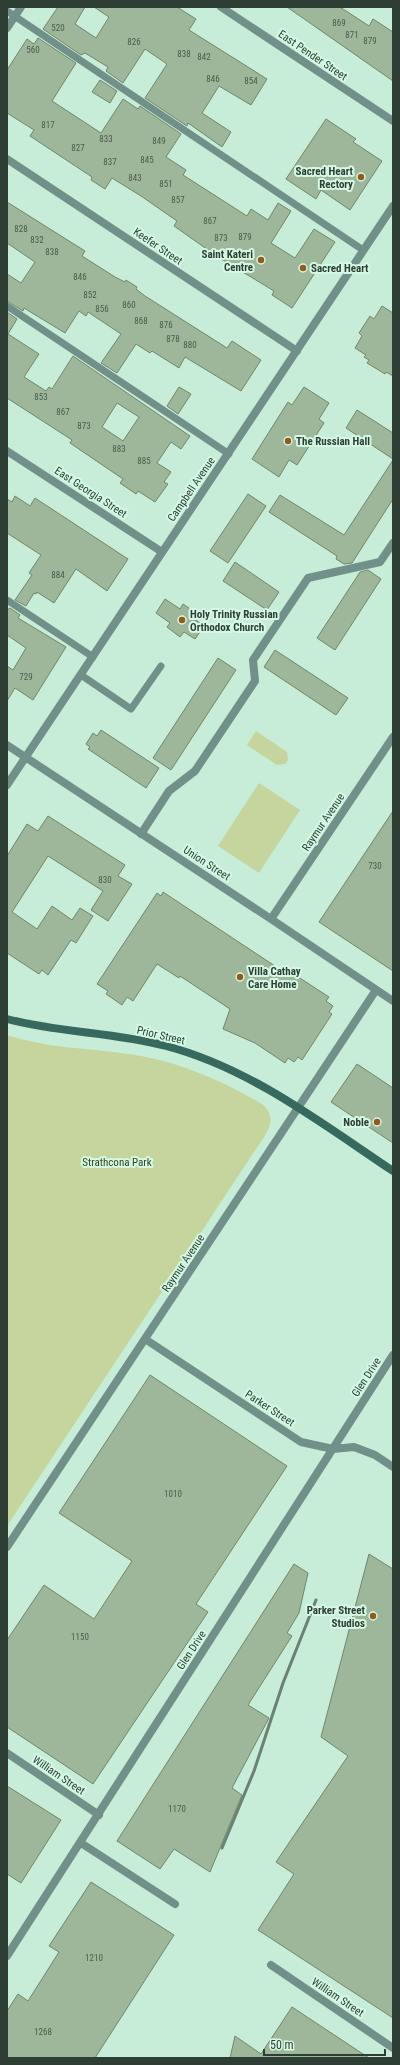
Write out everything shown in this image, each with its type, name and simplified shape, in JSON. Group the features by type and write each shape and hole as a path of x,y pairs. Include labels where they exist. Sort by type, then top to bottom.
{"main road":[{"name":"Prior Street","path":"7,1019 58,1030 141,1040 188,1052 218,1063 248,1078 393,1171"}],"street":[{"path":"7,28 21,7"},
{"name":"East Pender Street","path":"221,7 393,121"},
{"name":"Keefer Street","path":"7,159 297,351"},
{"name":"Campbell Avenue","path":"7,785 393,206"},
{"name":"East Georgia Street","path":"7,451 162,552"},
{"path":"141,834 169,791 195,771 255,681 253,660 308,578 380,562 393,543"},
{"name":"Raymur Avenue","path":"271,919 393,737"},
{"name":"Union Street","path":"7,746 271,919 393,1002"},
{"name":"Raymur Avenue","path":"7,1547 376,990"},
{"name":"Parker Street","path":"145,1339 301,1442 333,1449 354,1447 367,1452 393,1467"},
{"name":"Glen Drive","path":"7,1956 99,1815 393,1355"},
{"name":"William Street","path":"7,1753 99,1815"},
{"path":"81,1843 175,1904"},
{"name":"William Street","path":"270,1965 393,2048"}],"lane":[{"path":"7,11 363,250"},
{"path":"7,306 229,454"},
{"path":"7,600 93,657"},
{"path":"81,674 130,709 161,666"}],"green space":[{"path":"256,731 287,752 288,760 285,764 277,765 247,745"},
{"path":"259,783 300,810 259,873 218,846"},
{"name":"Strathcona Park","path":"7,1035 37,1043 146,1057 180,1066 214,1079 262,1104 270,1116 270,1124 264,1137 7,1526"}],"building":[{"path":"58,7 85,7 75,24 96,38 109,17 94,7 177,7 196,19 189,30 267,79 251,105 219,86 202,113 231,132 222,147 188,123 187,126 145,98 167,64 145,49 123,83 106,71 108,67 85,53 81,55 43,29"},
{"path":"287,7 340,7 369,26 373,19 393,32 393,81"},
{"path":"38,38 76,63 52,101 101,133 123,99 138,109 140,106 181,134 166,157 186,170 183,175 247,216 251,209 268,220 278,203 291,211 271,243 295,258 314,229 335,242 292,308 272,295 274,291 218,257 174,226 177,221 141,196 112,178 105,189 91,180 92,177 30,136 34,130 7,113 7,70 27,39 34,44"},
{"path":"100,80 117,91 110,103 92,92"},
{"path":"326,119 356,139 353,142 382,161 350,210 321,190 316,199 286,179"},
{"path":"7,202 85,251 82,256 115,277 125,282 126,280 137,287 136,289 145,296 227,348 232,341 261,360 241,391 185,357 179,368 152,351 150,353 136,344 117,373 101,363 121,334 88,312 86,316 79,311 65,333 24,308 23,311 7,301 7,274 21,283 35,262 7,243"},
{"path":"382,306 393,313 393,376 386,372 385,374 367,363 369,360 364,357 366,355 355,348 362,336 359,333 370,316 374,319"},
{"path":"7,312 17,319 8,334 39,354 24,377 46,391 49,387 52,389 73,356 190,436 181,449 171,442 157,463 171,472 164,482 168,484 155,502 138,491 136,494 120,483 123,479 70,443 72,440 7,398","holes":["117,403 139,417 123,441 102,427"]},
{"path":"179,387 191,394 178,414 167,406"},
{"name":"The Russian Hall","path":"304,387 329,403 319,419 324,423 297,465 289,460 279,477 252,459 288,402 292,405"},
{"path":"357,410 393,433 393,459 346,428"},
{"path":"393,460 393,499 352,563 344,564 336,559 337,556 269,512 280,495 344,535"},
{"path":"248,494 266,506 228,563 210,551"},
{"path":"15,496 30,506 35,498 128,559 107,591 76,569 54,603 37,592 36,594 34,593 26,606 15,600 32,575 29,573 41,555 7,533 7,499 12,502"},
{"path":"235,562 279,592 267,610 223,581"},
{"path":"368,570 381,579 335,650 317,638 360,572"},
{"name":"Holy Trinity Russian Orthodox Church","path":"165,599 180,609 183,604 196,613 193,618 204,626 195,639 184,632 180,637 167,627 170,623 156,613"},
{"path":"10,608 20,615 18,618 66,647 33,700 15,688 7,701 7,666 13,670 26,648 7,635 7,610"},
{"path":"275,650 348,698 336,715 264,667"},
{"path":"218,658 236,670 171,770 153,758"},
{"path":"101,730 159,768 146,788 88,749 90,747 86,744 93,733 97,736"},
{"path":"393,811 393,971 319,922"},
{"path":"48,816 125,865 118,876 132,884 108,921 91,910 103,891 48,856 12,912 37,929 52,906 72,920 80,908 93,916 76,943 71,940 48,975 42,970 39,974 7,953 7,856 27,824 38,831"},
{"name":"Villa Cathay Care Home","path":"163,892 287,974 289,971 329,997 326,1001 333,1006 329,1012 332,1014 302,1060 298,1057 294,1062 288,1058 285,1063 255,1043 223,1029 230,1009 180,976 179,978 157,964 133,1001 127,997 122,1005 106,994 108,991 97,984 157,893 161,896"},
{"name":"Noble","path":"357,1064 393,1088 393,1143 331,1102"},
{"path":"150,1375 287,1466 196,1604 208,1612 93,1784 7,1727 7,1640 44,1585 94,1619 132,1561 59,1513"},
{"path":"369,1554 393,1569 393,2018 258,1930 294,1874 276,1862 348,1756 321,1737"},
{"path":"294,1564 308,1573 299,1613 287,1633 292,1636 248,1705 269,1718 232,1788 242,1795 210,1872 174,1849 160,1869 117,1841"},
{"path":"7,1786 61,1820 21,1883 7,1874"},
{"path":"91,1882 174,1935 95,2058 7,2058 7,2011 18,1994 28,2001 59,1952 49,1946"},
{"path":"292,2007 369,2058 230,2058 235,2036 261,2054"}],"railway":[{"path":"222,1848 254,1771 283,1683 316,1600"}],"place":[{"name":"Sacred Heart Rectory","path":"361,177"},
{"name":"Saint Kateri Centre","path":"261,260"},
{"name":"Sacred Heart","path":"303,268"},
{"name":"The Russian Hall","path":"288,441"},
{"name":"Holy Trinity Russian Orthodox Church","path":"182,620"},
{"name":"Villa Cathay Care Home","path":"240,977"},
{"name":"Noble","path":"377,1122"},
{"name":"Parker Street Studios","path":"373,1616"}]}
